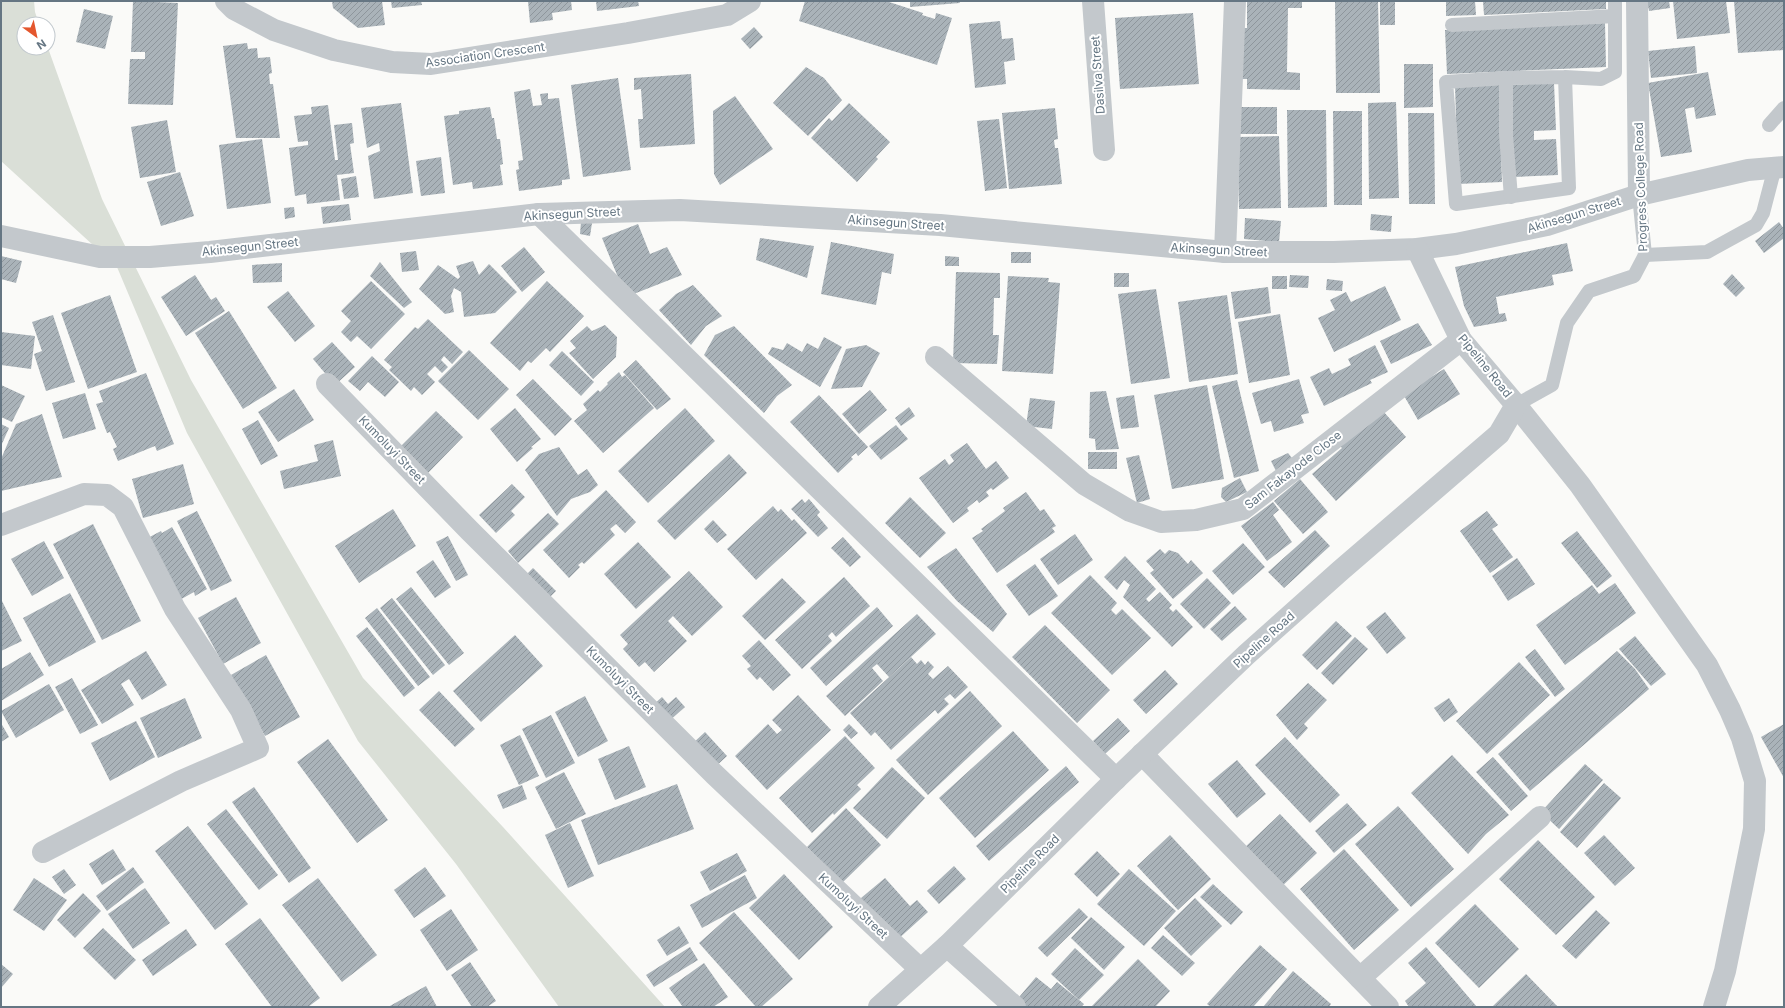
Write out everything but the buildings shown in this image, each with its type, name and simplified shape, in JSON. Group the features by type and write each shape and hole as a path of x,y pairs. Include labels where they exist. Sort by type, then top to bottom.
{"street":[{"name":"Association Crescent","path":"226,1 234,8 274,30 334,50 392,62 430,64 628,33 727,15 750,1"},
{"name":"Dasilva Street","path":"1093,1 1104,150"},
{"path":"1225,252 1235,1"},
{"name":"Progress College Road","path":"1637,1 1639,195"},
{"name":"Akinsegun Street","path":"1,236 100,257 150,256 210,252 539,214 680,210 940,225 1225,252 1334,252 1417,249 1456,244 1547,225 1639,195 1748,170 1780,167"},
{"path":"539,214 1116,779"},
{"name":"Pipeline Road","path":"879,1007 947,946 1116,779 1252,649 1500,434 1516,405 1461,340 1417,249"},
{"name":"Sam Fakayode Close","path":"936,357 1084,484 1130,511 1162,522 1196,520 1243,509 1461,340"},
{"name":"Kumoluyi Street","path":"327,384 470,531 714,774 920,969"},
{"path":"1516,405 1580,484 1707,665 1730,710 1742,738 1755,781 1754,829 1725,971 1714,1007"},
{"path":"1,525 84,494 107,495 123,507 175,609 241,710 258,748 181,781 43,852"},
{"path":"1142,754 1388,1007"},
{"path":"1360,978 1540,817"},
{"path":"947,946 1015,1007"}],"lane":[{"path":"1566,77 1569,188 1456,204 1446,82 1506,78 1566,77 1601,79 1615,72 1615,1"},
{"path":"1452,25 1615,16"},
{"path":"1506,78 1506,135 1511,196"},
{"path":"1768,125 1784,108"},
{"path":"1645,255 1708,252 1756,225 1763,213 1780,167"},
{"name":"Progress College Road","path":"1516,405 1552,385 1567,323 1589,291 1634,276 1645,255 1639,195"}],"shaded area":[{"path":"1,1 34,1 36,16 16,16 16,56 51,56 102,199 191,380 363,678 503,827 665,1007 559,1007 456,864 358,741 187,433 117,267 1,161"}]}
